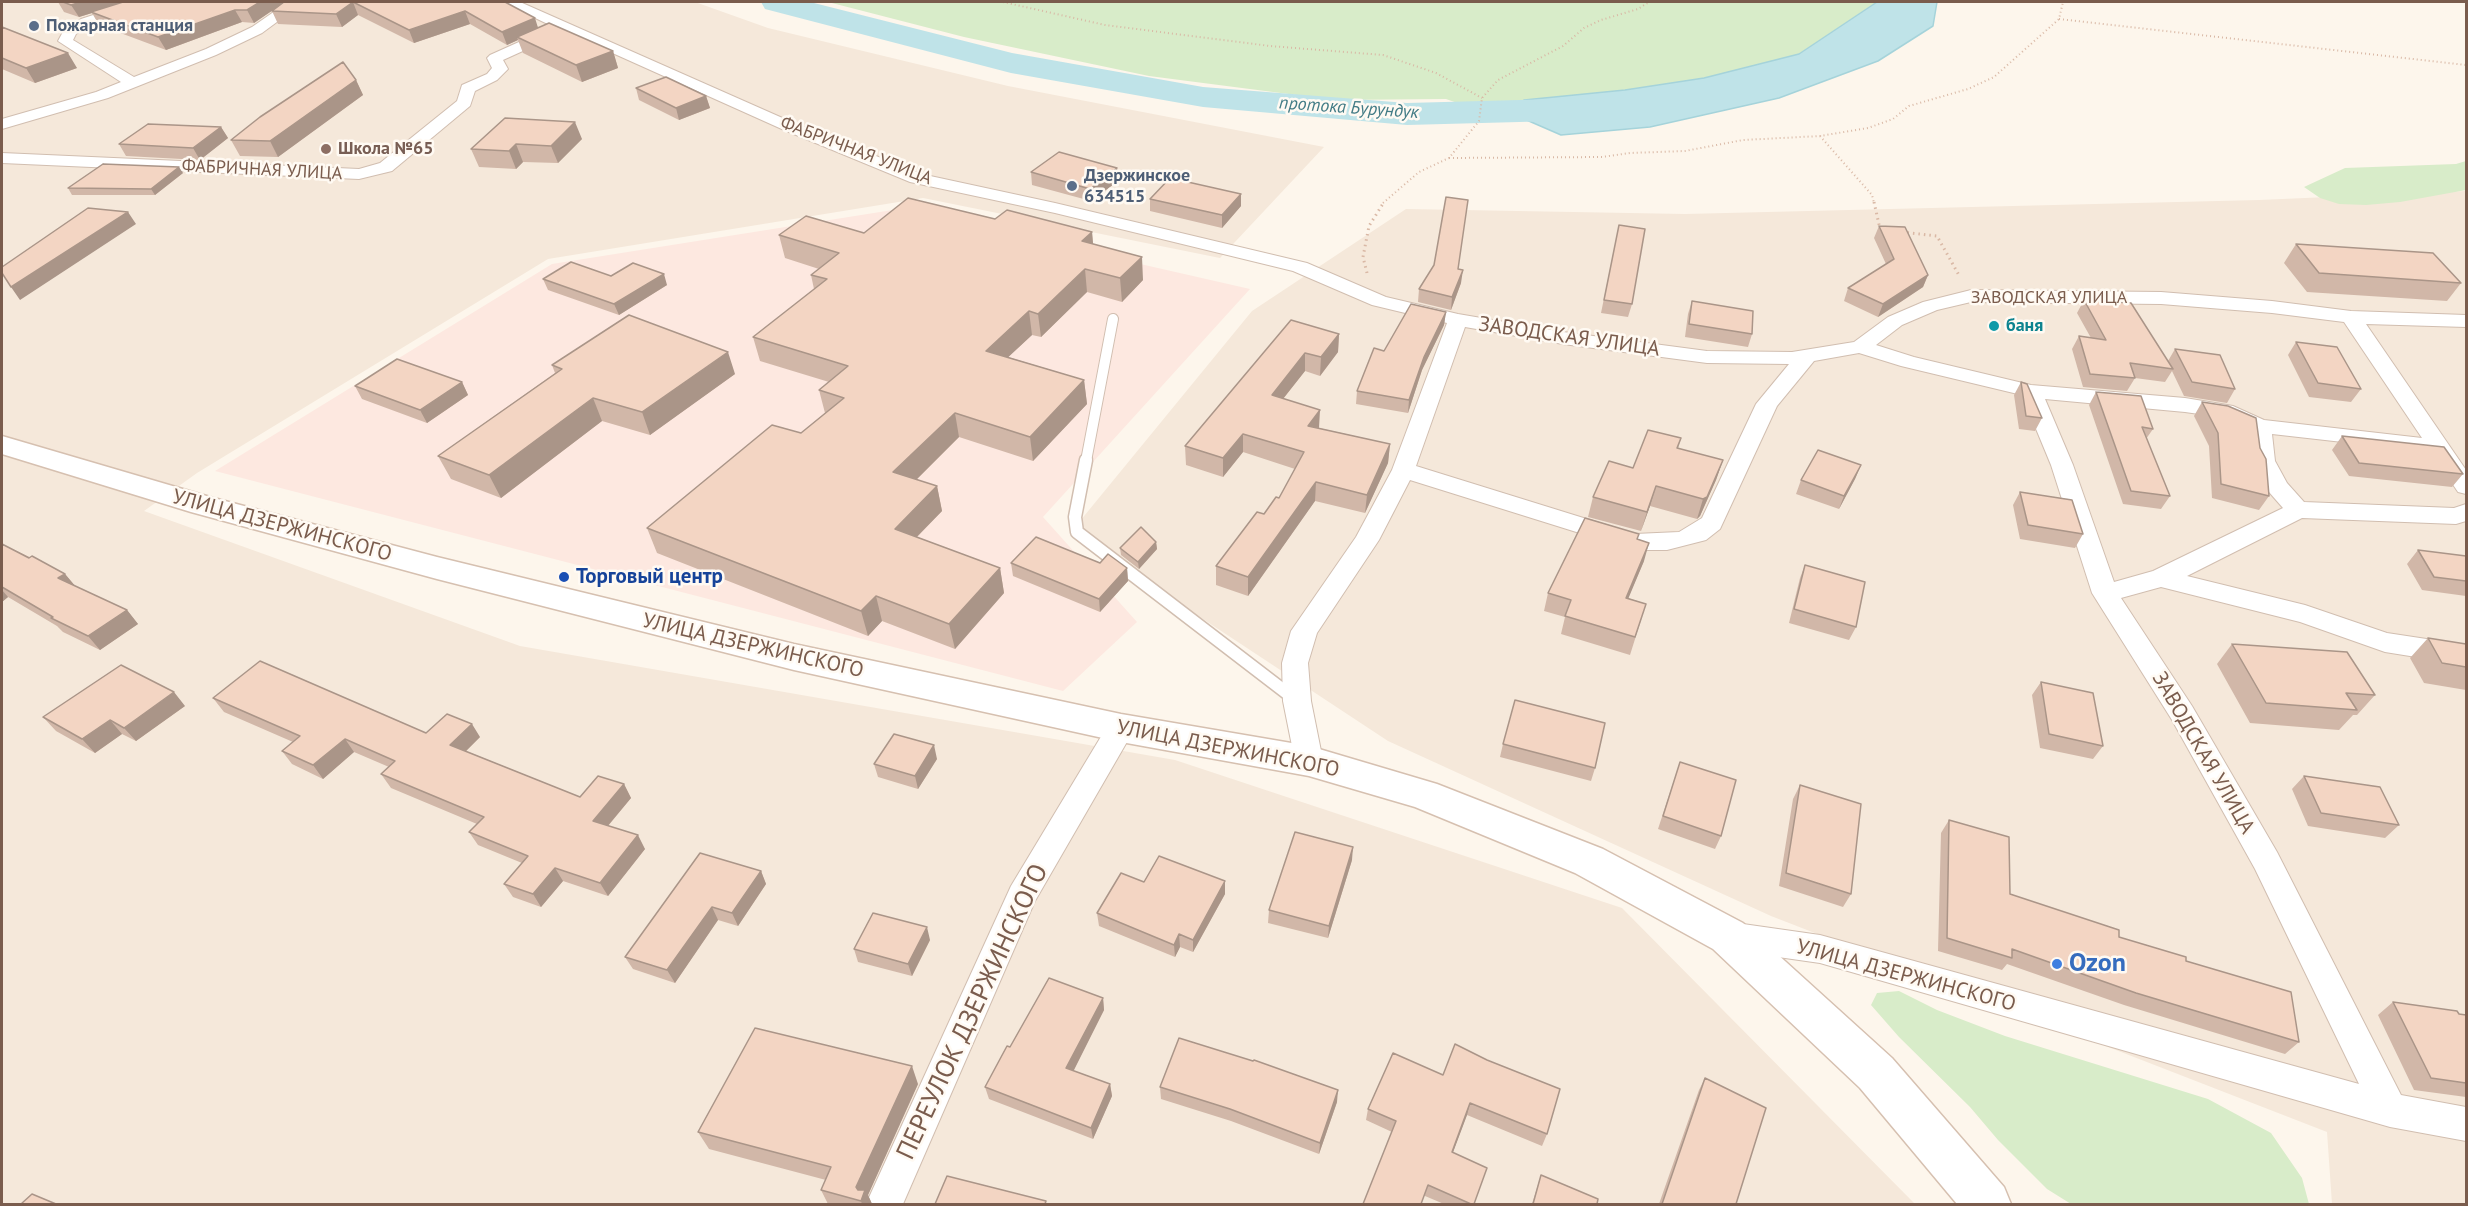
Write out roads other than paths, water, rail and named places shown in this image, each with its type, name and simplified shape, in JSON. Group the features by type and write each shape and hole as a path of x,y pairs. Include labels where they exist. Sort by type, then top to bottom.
{"street":[{"path":"133,82 65,41 70,31 86,22 146,2"},
{"path":"2,124 102,95 211,52 257,30 297,2"},
{"name":"ФАБРИЧНАЯ УЛИЦА","path":"509,2 790,127 916,178 1055,208 1300,267"},
{"name":"ФАБРИЧНАЯ УЛИЦА","path":"2,158 359,174 386,167 464,103 468,88 492,77 500,69 495,58 567,26"},
{"name":"ЗАВОДСКАЯ УЛИЦА","path":"1300,267 1379,301 1458,320 1563,338 1707,357 1807,356 1860,347 1895,321 1930,306 1971,296 2161,298 2272,307 2351,317 2466,321"},
{"path":"2351,317 2442,447 2466,487"},
{"name":"ЗАВОДСКАЯ УЛИЦА","path":"1309,761 1297,700 1295,663 1304,631 1367,540 1402,471 1458,320"},
{"name":"ЗАВОДСКАЯ УЛИЦА","path":"1860,347 1908,362 2031,391 2185,405 2225,411 2260,426 2442,447"},
{"path":"1402,471 1634,542 1667,542 1683,539 1697,534 1712,523 1767,404 1807,356"},
{"name":"ЗАВОДСКАЯ УЛИЦА","path":"2031,391 2062,465 2105,594 2182,713 2266,861 2390,1110"},
{"path":"2260,426 2265,462 2277,487 2298,510"},
{"name":"УЛИЦА ДЗЕРЖИНСКОГО","path":"2,445 202,505 470,576 794,657 1121,728 1309,761 1425,795 1589,861 1728,936 1820,949 2390,1110 2466,1124"},
{"path":"2105,594 2161,578 2298,510 2456,516 2466,512"},
{"path":"2161,578 2305,614 2385,642 2466,656"},
{"name":"ПЕРЕУЛОК ДЗЕРЖИНСКОГО","path":"884,1204 1022,895 1121,728"},
{"path":"1728,936 1876,1073 1987,1204"}],"lane":[{"path":"1113,319 1075,517 1077,532 1297,700"}],"water":[{"path":"1877,2 1937,2 1933,26 1878,61 1779,98 1650,127 1561,135 1515,115 1524,100 1625,90 1704,78 1799,54"}],"waterway":[{"name":"протока Бурундук","path":"776,2 1011,63 1203,97 1407,114 1594,109"}],"place":[{"name":"Пожарная станция","path":"34,26"},
{"name":"Школа №65","path":"326,149"},
{"name":"Дзержинское 634515","path":"1072,186"},
{"name":"баня","path":"1994,326"},
{"name":"Торговый центр","path":"564,577"},
{"name":"Ozon","path":"2057,964"}]}
